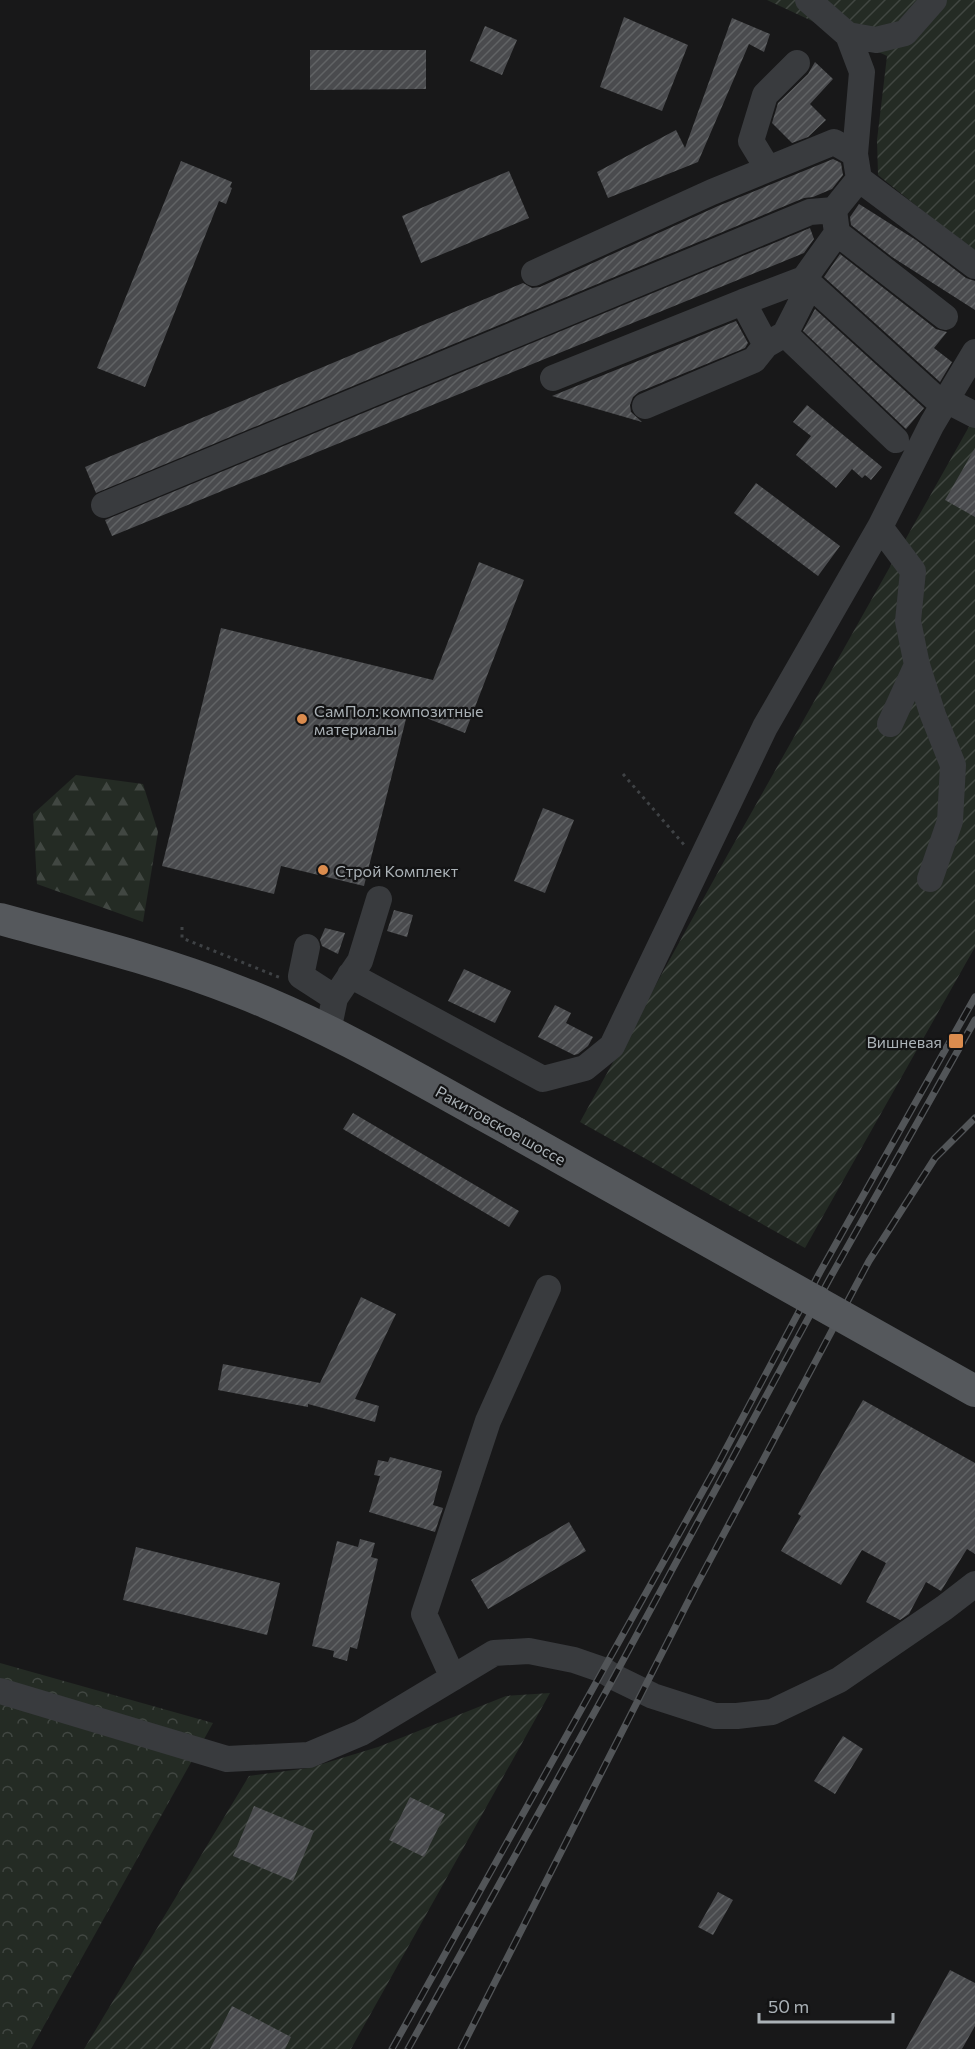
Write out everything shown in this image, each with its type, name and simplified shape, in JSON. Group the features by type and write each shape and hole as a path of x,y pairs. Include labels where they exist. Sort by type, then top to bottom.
{"main road":[{"name":"Ракитовское шоссе","path":"0,919 157,962 242,992 328,1031 516,1133 975,1391"}],"street":[{"path":"645,406 754,360 776,339 859,179 855,153 862,72 848,35 808,0"},
{"path":"848,35 876,40 905,33 934,0"},
{"path":"768,169 751,141 765,95 797,63"},
{"path":"534,273 712,192 834,142 855,153"},
{"path":"859,179 975,266"},
{"path":"104,505 810,212 835,222 945,317"},
{"path":"553,378 743,302 807,282"},
{"path":"807,282 945,402 975,415"},
{"path":"743,302 776,339 896,440"},
{"path":"350,975 543,1079 585,1068 612,1046 765,727 880,527 945,402 975,352"},
{"path":"880,527 913,571 908,621 917,665 933,715 953,765 950,821 930,879"},
{"path":"890,724 917,665"},
{"path":"328,1031 335,998 360,961 379,899"},
{"path":"307,947 301,976 335,998"},
{"path":"453,1678 424,1614 488,1421 548,1288"},
{"path":"0,1691 227,1759 309,1755 361,1733 494,1653 529,1651 574,1660 603,1670 653,1696 715,1716 737,1716 772,1712 839,1680 975,1584"}],"path":[{"path":"623,774 700,864"},
{"path":"182,927 182,938 268,974 279,978 301,976"}],"green space":[{"path":"767,0 975,0 975,253 878,175 877,140 887,56"},
{"path":"975,416 975,947 805,1248 580,1122"},
{"path":"76,775 143,784 158,832 143,922 37,884 33,814"},
{"path":"0,1663 213,1723 31,2049 0,2049"},
{"path":"550,1693 351,2049 84,2049 249,1776 309,1768 378,1747 506,1696"}],"building":[{"path":"624,17 688,45 662,111 600,87"},
{"path":"732,18 770,34 764,52 749,44 698,162 608,198 597,172 676,130 685,148"},
{"path":"485,26 517,40 502,75 470,61"},
{"path":"310,50 426,50 426,89 310,90"},
{"path":"815,62 833,79 810,104 826,120 808,137 792,143 772,123 778,103 808,74"},
{"path":"833,159 841,163 843,175 832,189 813,197 804,198 96,493 85,467 523,283 532,288 540,287 718,206"},
{"path":"181,161 232,182 230,187 232,188 226,204 219,201 145,387 97,368"},
{"path":"509,171 529,218 421,263 402,216"},
{"path":"859,204 916,240 966,278 975,281 975,310 892,257 851,225 850,217"},
{"path":"810,228 814,239 804,253 112,536 105,520"},
{"path":"840,254 936,329 947,332 934,348 952,362 940,382 824,277"},
{"path":"815,309 924,408 906,429 803,331"},
{"path":"736,321 748,343 745,348 639,392 633,397 630,405 631,412 642,422 552,396"},
{"path":"807,405 882,467 871,480 865,475 862,478 852,469 836,488 796,455 811,436 793,422"},
{"path":"975,448 975,517 945,500"},
{"path":"756,483 840,546 818,576 734,513"},
{"name":"СамПол: композитные материалы","path":"479,562 524,580 465,733 408,711 364,886 281,866 274,894 162,866 221,628 433,680"},
{"path":"543,808 574,820 545,893 514,881"},
{"path":"394,910 413,915 407,937 387,931"},
{"path":"325,928 345,933 338,954 322,946 320,940"},
{"path":"464,969 511,991 495,1023 448,1001"},
{"path":"555,1005 571,1013 566,1023 593,1037 588,1046 578,1054 574,1055 538,1037"},
{"path":"353,1113 519,1211 509,1227 343,1129"},
{"path":"361,1297 396,1314 355,1399 379,1406 375,1422 308,1404 308,1407 218,1390 223,1364 320,1383"},
{"path":"863,1400 975,1463 975,1554 967,1549 941,1591 926,1582 909,1614 900,1620 866,1602 886,1563 862,1550 841,1585 781,1551 801,1516 798,1514"},
{"path":"390,1457 442,1471 433,1505 443,1508 435,1532 369,1512 380,1476 374,1475 378,1460 388,1462"},
{"path":"569,1522 586,1551 488,1609 471,1580"},
{"path":"360,1539 375,1543 371,1557 378,1559 357,1649 350,1647 347,1661 333,1657 334,1651 312,1646 337,1541 358,1547"},
{"path":"136,1547 280,1583 267,1635 123,1600"},
{"path":"843,1736 863,1749 835,1794 814,1781"},
{"path":"410,1797 445,1814 424,1857 389,1840"},
{"path":"254,1806 314,1831 293,1881 233,1856"},
{"path":"718,1892 733,1900 713,1935 698,1927"},
{"path":"950,1970 975,1983 975,2026 962,2049 906,2049"},
{"path":"232,2006 291,2037 285,2049 210,2049"}],"railway":[{"path":"392,2049 719,1462 820,1272 975,997"},
{"path":"408,2049 614,1677 830,1278 975,1020"},
{"path":"461,2049 695,1588 869,1261 935,1158 975,1118"}],"place":[{"name":"СамПол: композитные материалы","path":"302,719"},
{"name":"Строй Комплект","path":"323,870"},
{"name":"Вишневая","path":"956,1041"}]}
